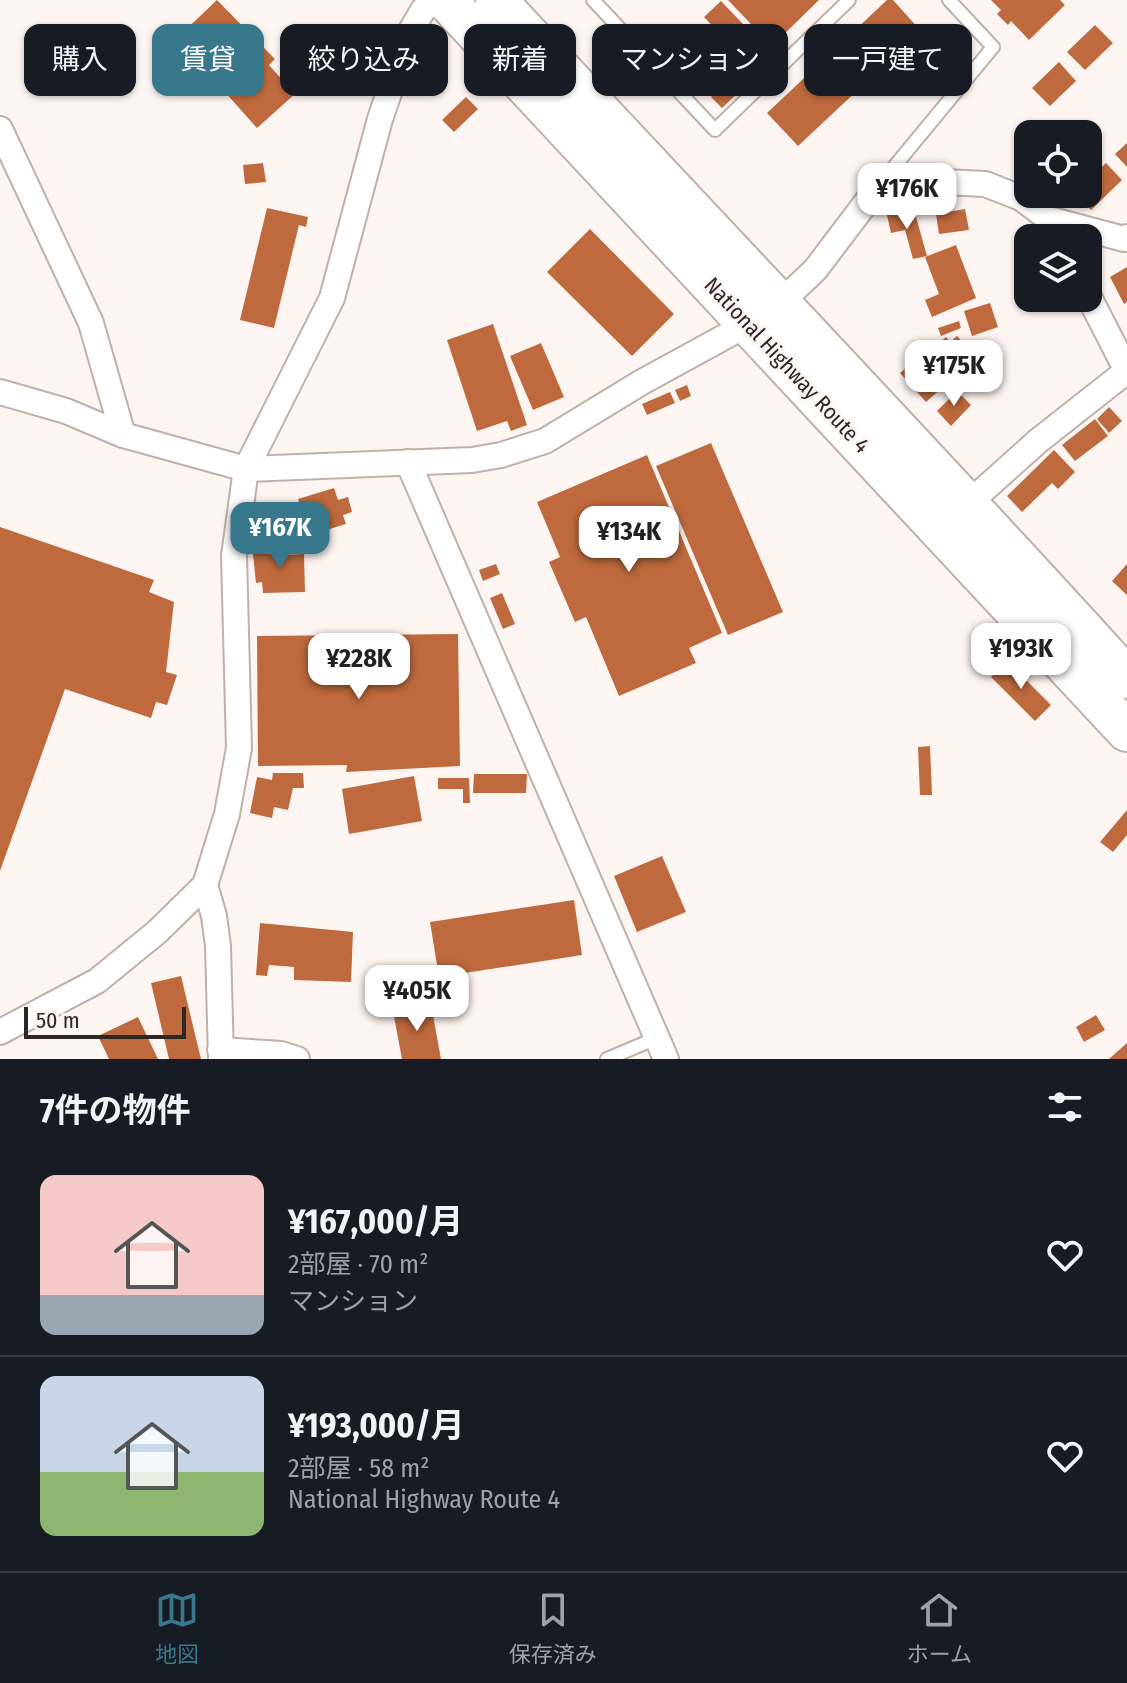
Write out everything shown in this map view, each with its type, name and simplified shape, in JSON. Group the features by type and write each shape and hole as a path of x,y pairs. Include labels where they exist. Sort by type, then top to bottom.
{"highway":[{"name":"National Highway Route 4","path":"446,0 763,314 969,503 1127,678"},
{"name":"National Highway Route 4","path":"496,0 763,314 1127,731"}],"street":[{"path":"0,1032 97,981 157,932 205,885 227,814 239,748 234,556 246,469 332,298 380,119 410,32 423,10 434,0"},
{"path":"0,129 91,323 123,435"},
{"path":"0,392 66,411 123,435 246,469 472,460 520,450 545,441 763,314 815,270 884,179 985,184 1021,198 1049,224"},
{"path":"1102,236 1127,237"},
{"path":"969,503 1038,441 1127,371 1097,312"},
{"path":"408,462 661,1048"},
{"path":"205,885 218,946 221,1054 281,1054 297,1059"}],"lane":[{"path":"593,0 715,130 849,0"},
{"path":"884,179 993,47 949,0"},
{"path":"607,1059 661,1048"}],"building":[{"path":"217,0 241,24 192,24"},
{"path":"728,0 819,0 788,30 788,24 751,24"},
{"path":"887,0 893,0 915,24 862,24"},
{"path":"991,0 1060,0 1065,5 1029,40 1011,21 1008,25 997,14 1001,10"},
{"path":"721,1 743,24 711,24 704,17"},
{"path":"1095,25 1113,43 1085,70 1067,52"},
{"path":"264,48 275,59 269,65 280,77 280,96 293,96 257,128 229,96 264,96"},
{"path":"1059,62 1076,81 1050,106 1032,88"},
{"path":"804,78 804,96 851,96 798,146 767,113"},
{"path":"712,96 735,96 722,108"},
{"path":"466,97 478,109 454,132 442,120"},
{"path":"1127,143 1127,167 1115,154"},
{"path":"263,163 266,182 245,184 243,165"},
{"path":"1106,163 1122,180 1102,199 1102,167"},
{"path":"904,207 907,220 916,217 927,256 913,259 905,230 891,233 886,211"},
{"path":"267,208 308,217 306,227 299,225 274,328 240,320"},
{"path":"965,209 969,230 939,234 936,214"},
{"path":"590,229 674,314 632,356 547,272"},
{"path":"956,245 976,298 932,317 925,300 939,294 925,257"},
{"path":"1127,267 1127,302 1124,304 1110,277"},
{"path":"990,303 998,327 972,336 964,311"},
{"path":"959,321 961,328 941,336 938,328"},
{"path":"493,324 527,425 511,431 507,421 477,431 447,340"},
{"path":"957,336 979,360 958,378 936,354 942,349 938,344 946,337 950,342"},
{"path":"541,343 564,397 533,410 510,356"},
{"path":"928,349 954,377 926,402 900,373"},
{"path":"687,385 691,396 680,401 675,390"},
{"path":"957,391 971,405 951,426 937,411"},
{"path":"670,392 675,403 647,415 642,404"},
{"path":"1109,407 1122,421 1109,433 1097,419"},
{"path":"1095,419 1108,436 1075,461 1062,445"},
{"path":"711,443 783,612 728,635 656,466"},
{"path":"1054,450 1075,472 1058,489 1052,483 1022,512 1007,496"},
{"path":"647,455 722,633 689,648 696,663 619,696 586,617 575,622 549,562 560,557 537,502"},
{"path":"334,488 338,500 348,497 352,512 343,515 346,524 310,535 298,499"},
{"path":"289,506 299,533 277,542 271,527 267,529 263,514"},
{"path":"0,527 154,580 149,592 174,602 166,672 177,675 167,705 156,702 151,718 65,689 0,871"},
{"path":"284,543 284,555 304,554 305,592 263,593 262,582 256,583 253,554 263,553 263,544"},
{"path":"496,564 500,574 483,581 479,570"},
{"path":"1127,564 1127,595 1112,581"},
{"path":"502,593 515,624 503,629 490,598"},
{"path":"458,634 460,766 346,772 347,765 258,766 257,636"},
{"path":"1007,661 1051,705 1035,721 991,677"},
{"path":"930,746 932,795 920,795 918,747"},
{"path":"273,773 303,773 304,788 293,788 288,810 274,807 272,818 250,813 257,777 272,780"},
{"path":"474,774 527,774 526,793 473,793"},
{"path":"414,776 422,821 349,834 342,789"},
{"path":"438,778 469,778 470,803 463,803 463,789 438,789"},
{"path":"1127,810 1127,835 1113,852 1100,842"},
{"path":"662,856 686,912 637,932 614,876"},
{"path":"574,900 582,955 439,977 430,922"},
{"path":"260,923 353,932 351,982 294,980 294,967 269,965 267,976 256,975"},
{"path":"181,976 201,1059 169,1059 151,983"},
{"path":"431,1004 441,1059 402,1059 393,1011"},
{"path":"1096,1015 1105,1030 1084,1042 1076,1027"},
{"path":"138,1017 158,1059 109,1059 98,1036"},
{"path":"1127,1043 1127,1059 1109,1059"}]}
